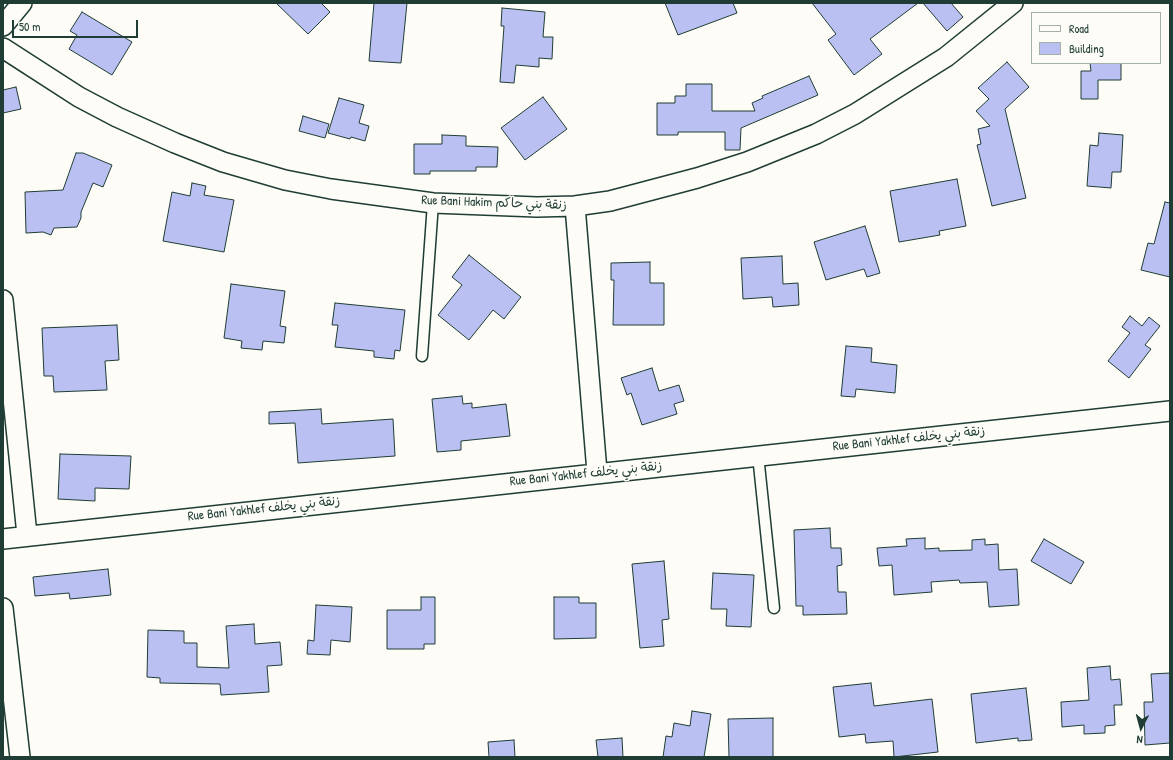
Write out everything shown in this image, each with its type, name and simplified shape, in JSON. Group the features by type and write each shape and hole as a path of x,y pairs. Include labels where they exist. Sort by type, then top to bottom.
{"street":[{"path":"3,26 22,3"},
{"name":"Rue Bani Hakim زنقة بني حاكم","path":"3,48 79,97 117,118 223,162 285,180 331,189 434,203 537,207 575,206 610,201 689,180 747,162 816,134 862,110 946,57 1014,3"},
{"path":"575,206 597,472"},
{"path":"3,300 27,536"},
{"name":"Rue Bani Yakhlef زنقة بني يخلف","path":"3,539 597,472 1170,411"},
{"path":"3,608 20,757"}],"lane":[{"path":"422,356 434,203"},
{"path":"758,455 774,608"}],"building":[{"path":"276,3 321,3 330,12 308,34"},
{"path":"374,3 407,3 401,63 369,61"},
{"path":"665,3 733,3 737,13 678,35"},
{"path":"812,3 918,3 870,39 882,54 854,75 828,40 836,34"},
{"path":"923,3 951,3 963,17 947,31"},
{"path":"502,8 545,12 543,37 553,37 552,59 539,58 539,67 516,65 514,83 500,82 504,26 501,26"},
{"path":"82,12 132,42 112,75 69,49 77,35 70,31"},
{"path":"1007,62 1029,87 1005,109 1026,198 992,206 977,145 981,144 978,129 990,126 976,111 989,99 978,88"},
{"path":"1090,64 1121,64 1121,80 1098,80 1098,99 1081,99 1081,71 1091,71"},
{"path":"809,76 818,95 741,128 740,150 725,150 725,132 678,132 678,135 657,135 657,103 675,103 675,96 686,96 686,84 712,84 712,111 755,111 752,103 763,98 762,96"},
{"path":"16,87 21,109 3,113 3,90"},
{"path":"543,97 567,129 525,160 501,128"},
{"path":"339,98 364,105 359,123 369,126 365,141 351,137 350,139 328,133"},
{"path":"303,116 329,124 325,138 299,131"},
{"path":"1099,133 1123,135 1121,172 1112,172 1111,188 1087,186 1090,145 1098,146"},
{"path":"442,135 466,136 466,146 498,147 497,167 476,167 476,171 430,171 430,174 414,174 414,144 442,144"},
{"path":"76,153 83,153 112,165 103,187 93,183 81,212 81,218 77,227 54,228 51,235 43,232 26,233 25,192 63,190"},
{"path":"957,179 966,226 939,231 940,235 899,242 890,191"},
{"path":"192,183 206,186 204,195 234,200 224,252 163,241 172,192 190,196"},
{"path":"1165,202 1170,203 1170,277 1141,270 1148,243 1154,244"},
{"path":"865,226 880,273 867,277 864,269 826,280 814,242"},
{"path":"469,255 521,297 504,319 493,310 469,340 438,315 462,285 452,277"},
{"path":"782,256 783,284 798,283 799,305 773,307 772,297 743,299 741,258"},
{"path":"650,262 650,283 664,283 664,325 613,325 614,280 611,280 611,263"},
{"path":"231,284 285,291 280,326 286,327 284,343 263,341 262,350 241,348 242,341 224,338"},
{"path":"335,303 405,310 400,351 395,350 394,359 374,357 374,351 335,347 338,325 332,325"},
{"path":"1130,316 1142,326 1149,317 1160,326 1145,345 1151,349 1129,378 1108,361 1130,333 1122,327"},
{"path":"117,325 119,360 105,361 107,390 54,392 53,376 44,376 42,328"},
{"path":"846,346 872,348 871,362 897,365 895,393 856,389 855,397 841,396"},
{"path":"652,368 659,391 679,385 684,401 674,404 677,414 642,425 631,393 627,395 621,378"},
{"path":"462,396 463,404 472,403 472,408 506,404 510,436 461,441 461,450 437,452 432,399"},
{"path":"321,409 322,424 393,419 395,456 298,463 295,423 269,424 269,412"},
{"path":"60,454 131,456 129,489 95,488 95,501 58,499"},
{"path":"830,528 831,548 841,548 842,565 837,566 838,592 846,592 847,614 803,615 803,606 796,606 794,530"},
{"path":"925,538 925,549 939,548 939,551 972,550 972,540 985,539 985,545 998,544 999,570 1017,569 1019,605 989,607 987,582 960,583 959,580 931,582 932,592 894,595 892,565 879,566 877,548 907,546 906,539"},
{"path":"1044,539 1084,562 1071,584 1031,561"},
{"path":"664,561 669,619 662,620 664,646 640,648 632,564"},
{"path":"108,569 111,595 70,599 69,593 35,596 33,577"},
{"path":"713,573 754,575 751,627 726,626 727,609 711,609"},
{"path":"421,597 435,597 435,644 424,644 424,649 387,649 387,610 421,610"},
{"path":"554,597 579,597 579,603 596,603 596,638 554,639"},
{"path":"316,605 352,607 350,642 331,640 330,655 307,654 308,640 314,641"},
{"path":"254,624 255,644 280,642 282,665 267,666 269,692 221,695 220,684 160,683 160,678 147,677 148,630 184,631 184,643 197,643 197,667 229,668 226,626"},
{"path":"1110,666 1111,680 1120,679 1122,705 1114,705 1115,725 1105,726 1105,733 1084,734 1084,725 1062,727 1061,702 1089,700 1087,668"},
{"path":"1170,673 1170,743 1145,745 1144,702 1153,702 1151,674"},
{"path":"871,683 874,706 932,699 938,752 894,757 893,741 866,743 865,734 839,737 833,687"},
{"path":"1026,688 1032,740 1018,741 1018,738 976,743 971,694"},
{"path":"692,711 711,714 704,757 663,757 666,736 672,737 674,723 690,726"},
{"path":"773,718 773,757 729,757 728,719"},
{"path":"622,738 623,757 598,757 596,740"},
{"path":"514,740 515,757 489,757 488,742"}]}
